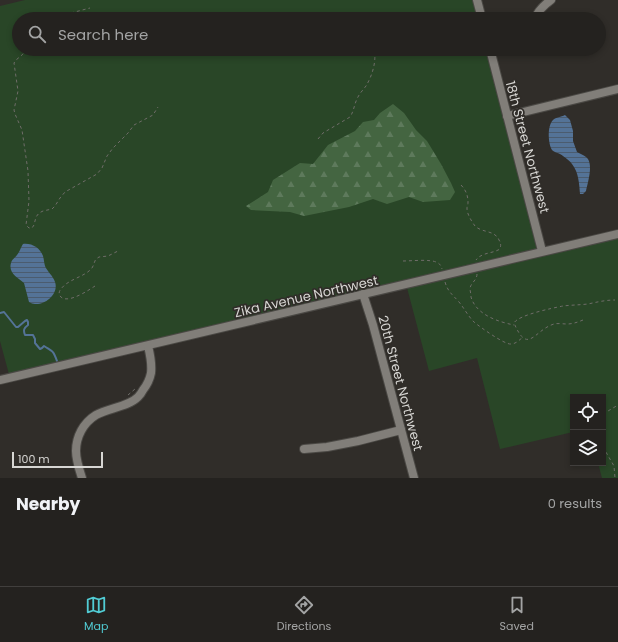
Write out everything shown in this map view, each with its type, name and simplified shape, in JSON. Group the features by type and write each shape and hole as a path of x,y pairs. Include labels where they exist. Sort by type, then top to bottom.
{"street":[{"path":"477,0 480,12"},
{"path":"538,12 551,0"},
{"name":"18th Street Northwest","path":"492,56 542,251"},
{"path":"507,116 618,89"},
{"name":"Zika Avenue Northwest","path":"0,380 618,234"},
{"name":"20th Street Northwest","path":"364,294 414,478"},
{"path":"82,478 76,457 80,432 87,422 96,415 124,405 137,398 146,386 151,373 151,359 148,346"},
{"path":"304,449 326,447 358,441 400,430"}],"path":[{"path":"75,12 90,8"},
{"path":"21,56 14,63 18,91 14,110 22,130 28,171 29,201 26,225 29,228 32,228 34,225 36,217 39,213 52,209 65,192 97,174 102,168 107,156 128,133 134,124 153,115 158,107"},
{"path":"318,139 323,133 350,117 353,112 356,99 366,85 374,64 375,56"},
{"path":"95,286 85,293 66,299 62,298 59,293 65,285 93,267 96,259 99,257 108,256 118,251"},
{"path":"402,261 431,261 440,265 450,293 474,321 503,342 513,344 522,338 530,340 555,324 569,324 583,320"},
{"path":"522,338 514,323 517,319 563,306 615,300"},
{"path":"606,412 618,405"},
{"path":"606,452 614,466 615,478"}],"green space":[{"path":"25,0 477,0 480,12 12,12 12,56 492,56 542,251 618,235 618,478 602,478 599,466 606,466 606,394 570,394 570,433 500,449 477,358 429,371 406,284 10,378 0,341 0,6"},
{"path":"393,104 404,113 416,130 427,141 441,164 455,192 450,200 423,202 409,197 387,204 373,199 349,207 304,216 290,212 251,210 246,206 268,192 273,180 300,163 313,164 328,145 355,131 363,122 374,120 380,113"}],"water":[{"path":"565,115 570,120 573,131 573,141 577,152 586,157 590,164 588,183 586,191 583,194 580,194 578,179 574,167 562,155 552,150 550,143 549,130 551,123 556,118"},
{"path":"23,244 32,245 40,251 43,256 45,266 55,282 55,290 51,298 43,303 33,304 29,302 24,283 14,275 11,270 11,262 18,254"}],"waterway":[{"path":"0,313 4,312 16,327 27,320 28,325 24,329 25,335 33,335 35,343 40,349 44,346 51,350 57,361"}]}
